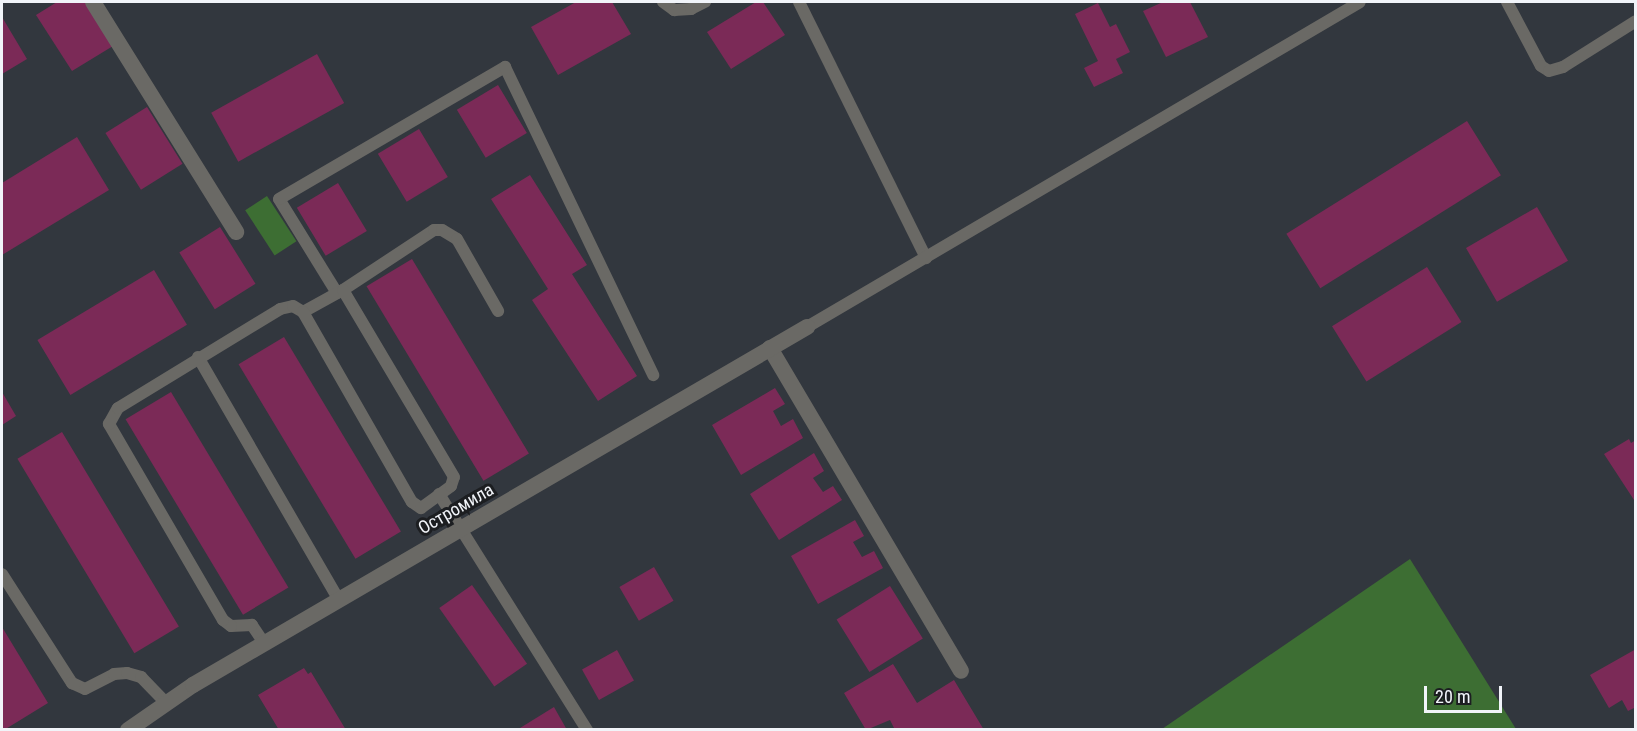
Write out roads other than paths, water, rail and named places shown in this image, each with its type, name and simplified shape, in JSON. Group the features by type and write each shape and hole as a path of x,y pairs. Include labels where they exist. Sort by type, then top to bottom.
{"street":[{"path":"93,2 236,232"},
{"name":"Остромила","path":"128,729 264,643 807,327"},
{"path":"770,348 961,671"}],"lane":[{"path":"663,2 674,10 691,9 705,2"},
{"path":"799,2 926,258"},
{"path":"807,327 1360,2"},
{"path":"1507,2 1542,66 1549,71 1563,67 1635,21"},
{"path":"264,643 252,625 231,626 223,620 109,424 118,408 198,357 280,309 293,306 303,312 415,506 421,508 451,486 454,477 279,198 505,67 653,375"},
{"path":"303,312 340,292 434,230 442,230 456,239 498,311"},
{"path":"198,357 339,600"},
{"path":"439,494 588,729"},
{"path":"2,574 72,683 85,689 114,674 127,673 141,677 166,703"}]}
